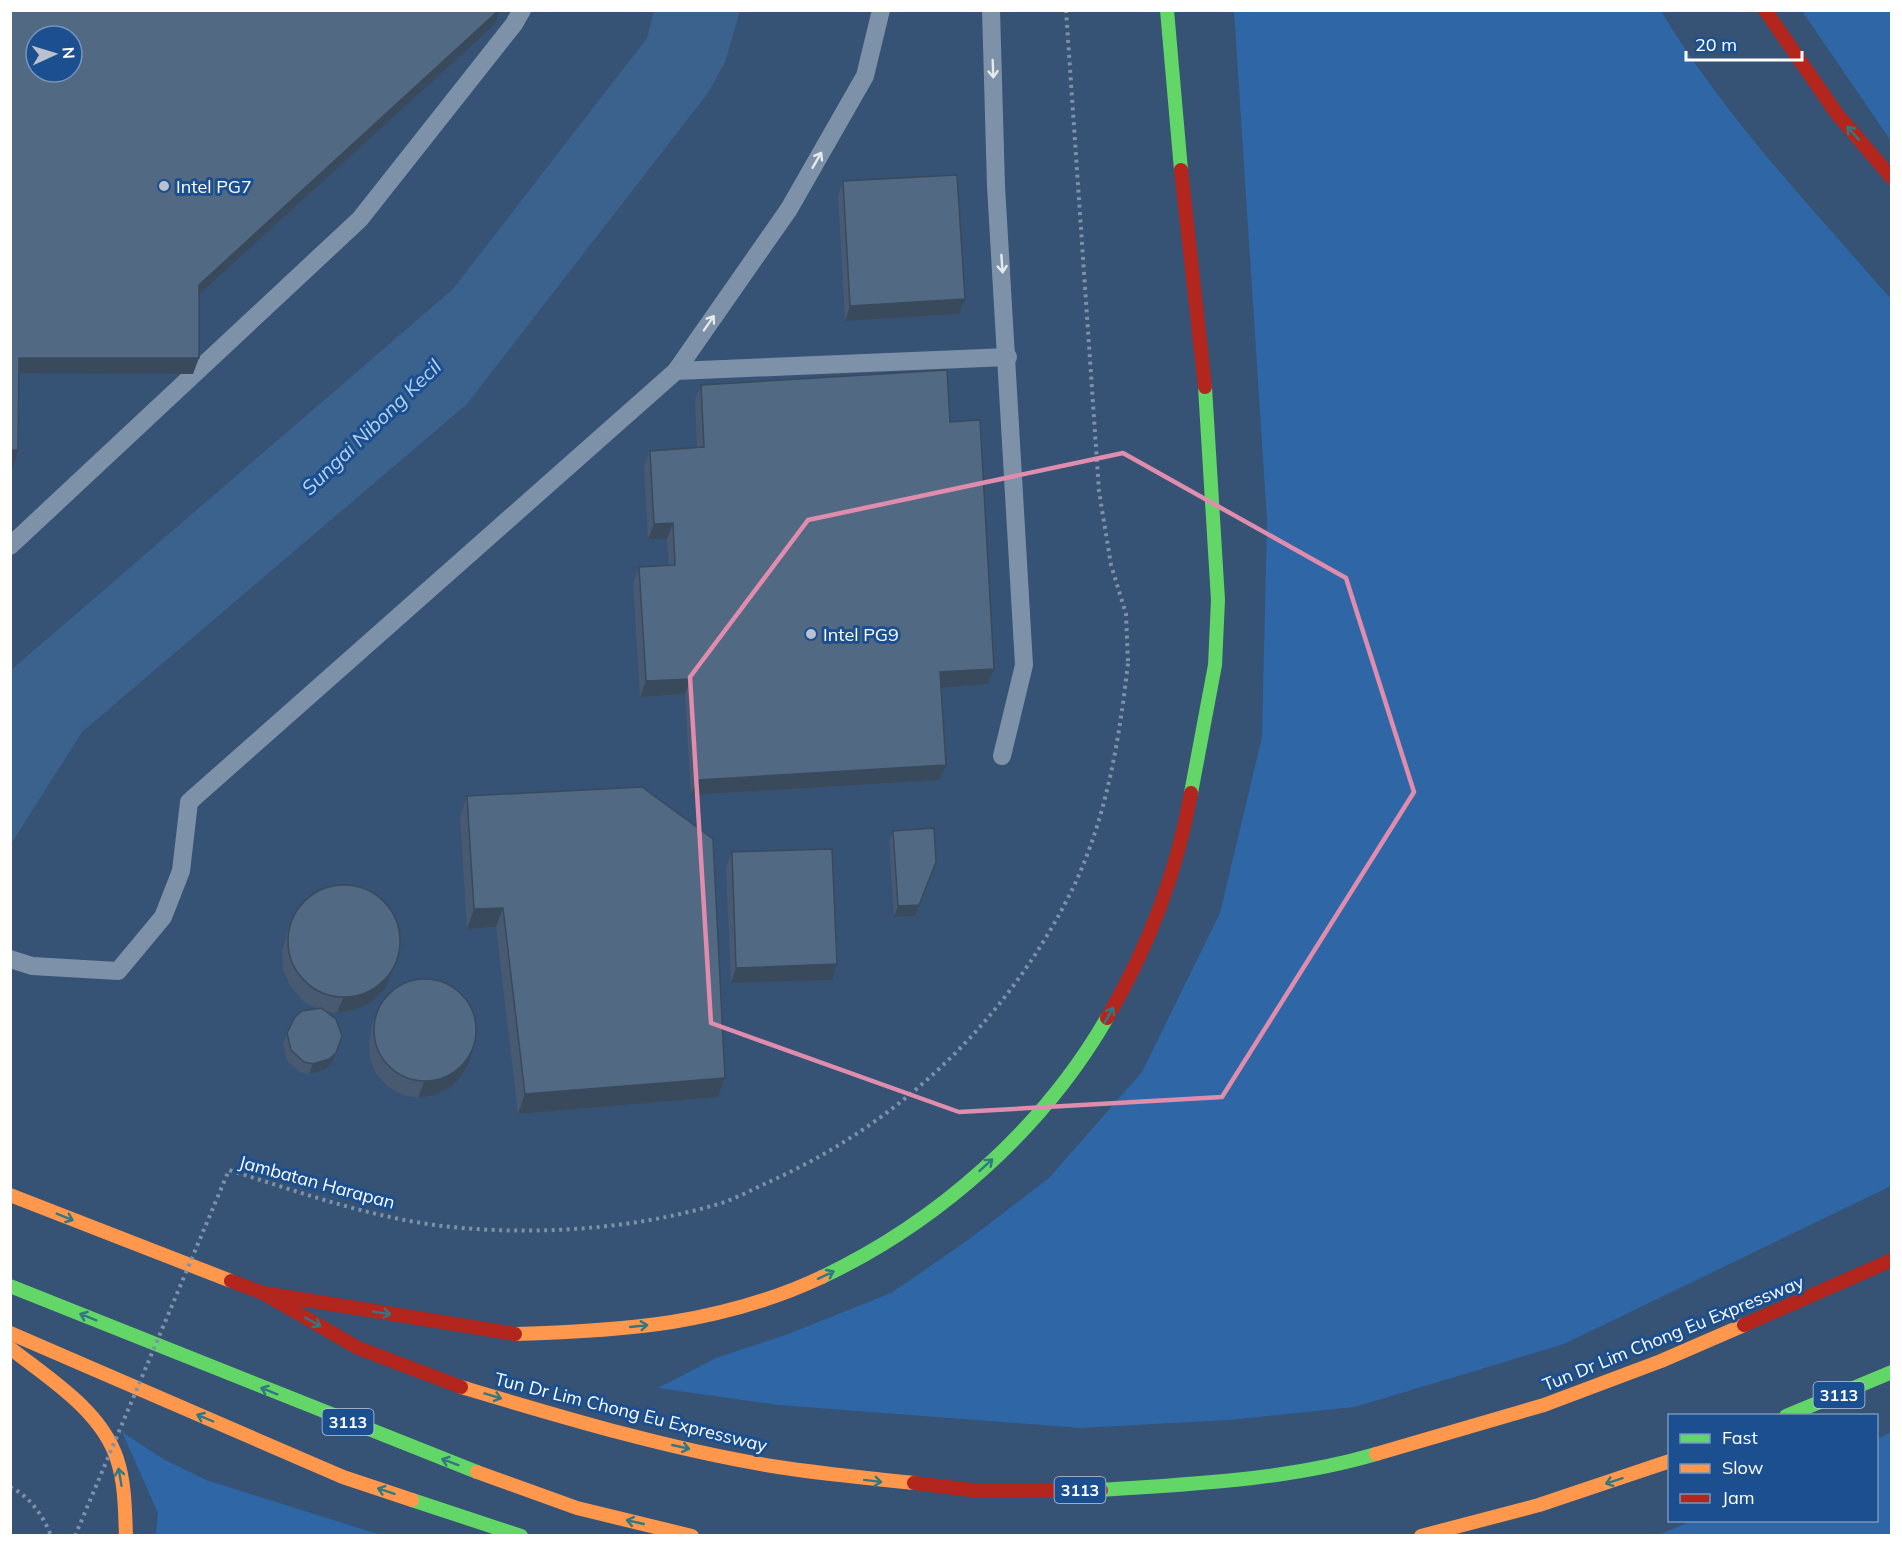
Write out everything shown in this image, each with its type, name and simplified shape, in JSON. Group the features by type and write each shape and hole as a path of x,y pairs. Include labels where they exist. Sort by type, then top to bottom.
{"highway":[{"path":"262,1293 514,1334 581,1332 645,1326 703,1318 740,1308 806,1284 857,1260 947,1200 1007,1146 1056,1093 1094,1042 1134,971 1166,892 1188,811 1215,665 1218,600 1209,421 1185,212 1167,10"},
{"path":"1765,10 1837,114 1892,178"},
{"name":"Tun Dr Lim Chong Eu Expressway","path":"10,1195 262,1293 358,1348 436,1380 559,1416 678,1446 778,1467 879,1482 971,1491 1100,1490 1201,1483 1301,1470 1360,1459 1544,1406 1661,1361 1892,1260"},
{"name":"3113","path":"10,1286 420,1451 577,1508 692,1536"},
{"path":"10,1333 343,1477 521,1536"},
{"path":"10,1348 80,1404 113,1447 121,1477 126,1536"},
{"name":"3113","path":"1791,1414 1892,1372"},
{"path":"1421,1536 1539,1505 1668,1462"}],"lane":[{"path":"10,546 360,219 514,24 522,10"},
{"path":"10,959 32,966 118,970 163,917 181,871 189,802 676,371 789,209 865,76 881,10"},
{"path":"991,10 996,186 1008,357 1024,665 1002,756"},
{"path":"676,371 1008,357"}],"path":[{"name":"Jambatan Harapan","path":"75,1536 229,1170 356,1209 442,1226 535,1230 628,1226 718,1205 811,1163 902,1103 976,1032 1033,961 1071,891 1105,800 1120,732 1128,663 1126,614 1111,565 1099,491 1066,10"},
{"path":"10,1487 18,1490 38,1510 51,1536"}],"highlighted area":[{"path":"1123,453 1346,578 1414,792 1222,1097 959,1112 711,1023 690,677 808,520"}],"shaded area":[{"path":"1234,11 1661,11 1686,50 1740,124 1891,299 1891,1186 1564,1344 1355,1407 1229,1420 1081,1428 779,1405 658,1388 716,1358 788,1334 891,1293 968,1240 1049,1178 1142,1072 1220,913 1262,737 1267,520"},
{"path":"1802,11 1891,11 1891,141"},
{"path":"122,1432 165,1460 206,1480 381,1535 156,1535 158,1513"},
{"path":"1891,1432 1891,1535 1658,1535 1690,1522 1878,1522 1878,1438"}],"water":[{"name":"Sungai Nibong Kecil","path":"654,10 740,11 725,62 708,93 467,404 82,732 11,844 11,670 453,289 647,38"}],"building":[{"name":"Intel PG7","path":"10,10 499,10 199,285 199,358 19,358 18,450 10,450"},
{"path":"957,175 965,299 850,306 843,181"},
{"name":"Intel PG9","path":"947,370 950,422 980,420 994,669 940,672 946,765 697,780 691,679 646,681 639,567 675,565 673,523 654,524 650,451 704,447 701,385"},
{"path":"642,787 713,839 725,1078 525,1094 503,908 474,909 467,796"},
{"path":"934,828 936,862 919,905 898,906 893,831"},
{"path":"832,849 837,964 736,968 732,852"},
{"path":"344,885 366,889 384,901 396,919 400,941 396,963 384,981 366,993 344,997 322,993 304,981 292,963 288,941 292,919 304,901 322,889"},
{"path":"425,979 445,983 461,994 472,1010 476,1030 472,1050 461,1066 445,1077 425,1081 405,1077 389,1066 378,1050 374,1030 378,1010 389,994 405,983"},
{"path":"321,1008 336,1019 342,1036 336,1053 329,1059 313,1064 304,1062 291,1050 287,1033 295,1017 302,1011"}],"traffic: fast":[{"path":"1167,10 1181,170"},
{"path":"1191,793 1215,665 1218,600 1205,387"},
{"path":"822,1277 865,1255 906,1229 984,1169 1052,1098 1081,1059 1107,1018"},
{"path":"10,1286 477,1472"},
{"path":"1791,1414 1892,1372"},
{"path":"1101,1490 1240,1480 1309,1470 1376,1454"},
{"path":"412,1500 521,1536"}],"traffic: slow":[{"path":"10,1195 231,1281"},
{"path":"515,1334 634,1327 710,1315 785,1293 822,1277"},
{"path":"1376,1454 1544,1405 1661,1361 1744,1325"},
{"path":"10,1333 343,1477 412,1500"},
{"path":"10,1348 72,1396 99,1425 109,1441 122,1478 126,1536"},
{"path":"461,1387 698,1452 829,1474 914,1483"},
{"path":"1421,1536 1539,1505 1668,1462"},
{"path":"477,1472 577,1508 692,1536"}],"traffic: jam":[{"path":"1765,10 1837,114 1892,178"},
{"path":"1181,170 1205,387"},
{"path":"1107,1018 1148,937 1159,909 1178,852 1191,793"},
{"path":"1744,1325 1892,1260"},
{"path":"231,1281 263,1293 358,1348 461,1387"},
{"path":"263,1293 515,1334"},
{"path":"914,1483 971,1490 1101,1490"}],"place":[{"name":"Intel PG7","path":"164,186"},
{"name":"Intel PG9","path":"811,634"}]}
